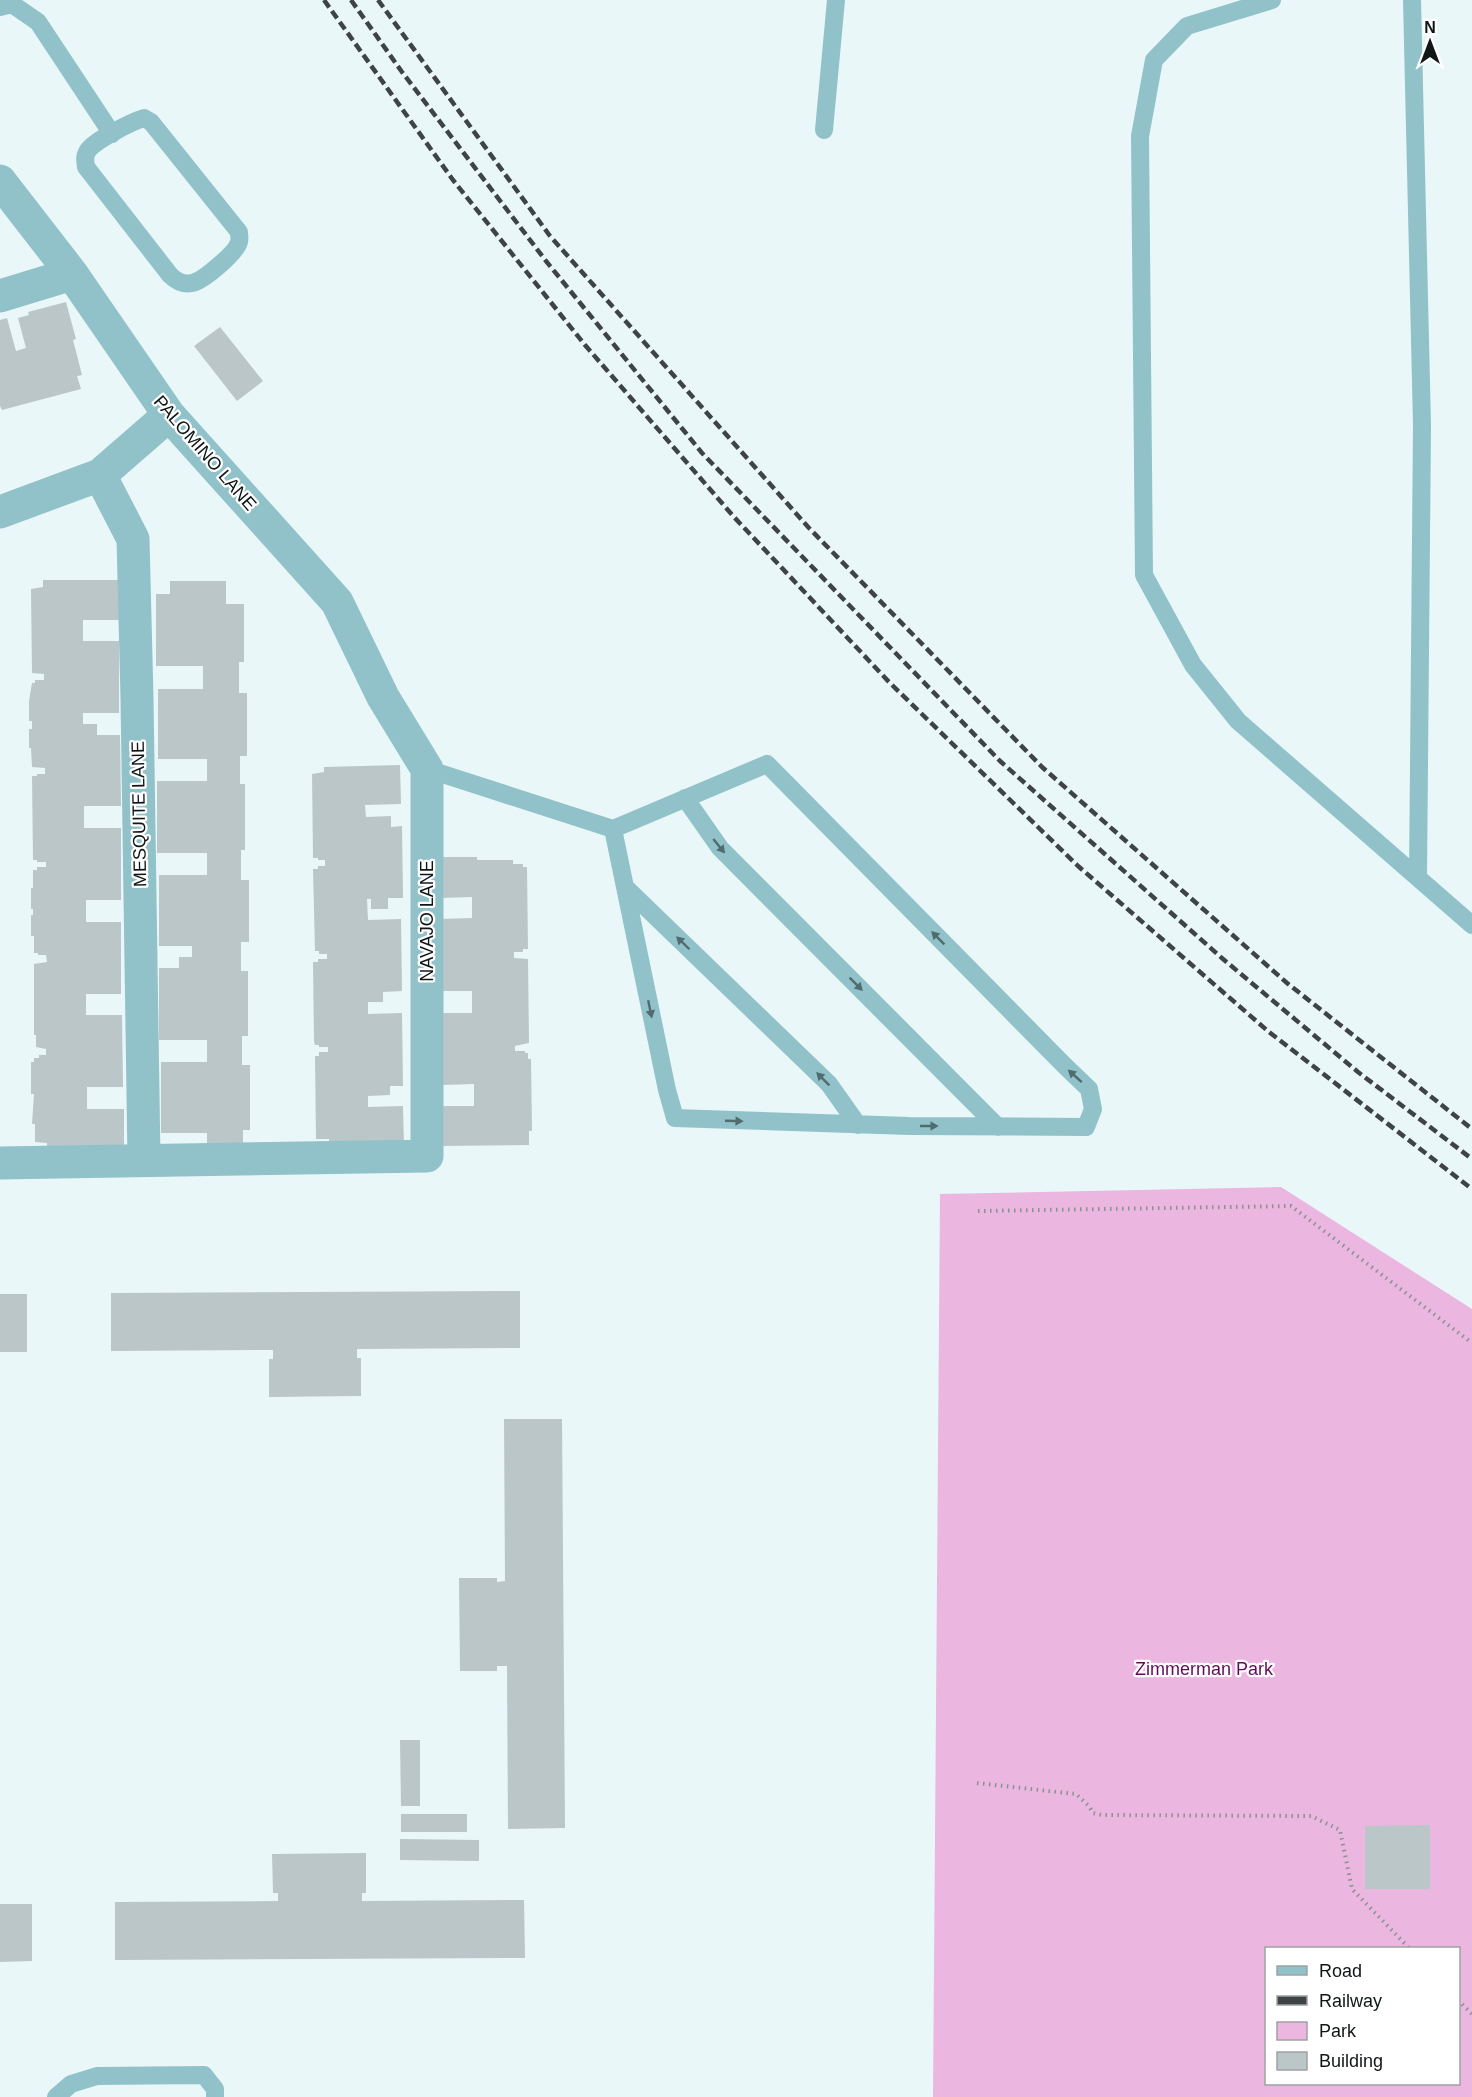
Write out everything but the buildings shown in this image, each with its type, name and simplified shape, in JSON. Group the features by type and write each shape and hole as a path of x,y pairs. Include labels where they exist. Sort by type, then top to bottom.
{"street":[{"name":"PALOMINO LANE","path":"0,181 72,274 169,415 337,602 383,697 427,770"},
{"path":"0,296 72,274"},
{"path":"0,512 100,475 169,415"},
{"name":"MESQUITE LANE","path":"100,475 133,539 144,1160"},
{"name":"NAVAJO LANE","path":"144,1160 427,1156 427,770"},
{"path":"0,1162 144,1160"}],"lane":[{"path":"824,130 836,0"},
{"path":"1272,0 1187,26 1154,60 1140,136 1144,575 1193,665 1238,721 1472,925"},
{"path":"1412,0 1422,425 1418,878"},
{"path":"0,7 12,3 38,22 112,134"},
{"path":"144,118 151,122 239,232 240,241 233,253 200,280 190,284 177,281 170,275 86,167 85,157 89,149 112,134 144,118"},
{"path":"427,770 613,829 767,764 1089,1089 1093,1109 1086,1127 858,1125 675,1118 667,1090 613,829"},
{"path":"685,798 720,848 998,1127"},
{"path":"625,887 829,1084 858,1125"},
{"path":"56,2097 71,2084 97,2076 204,2075 215,2089 215,2097"}],"path":[{"path":"978,1211 1291,1206 1472,1343"},
{"path":"977,1784 1076,1794 1093,1813 1102,1815 1311,1816 1340,1830 1352,1889 1408,1947"},
{"path":"1460,2002 1472,2014"}],"green space":[{"name":"Zimmerman Park","path":"1281,1187 1472,1309 1472,2097 933,2097 940,1194"}],"railway":[{"path":"324,0 453,180 585,345 734,517 889,682 1078,866 1269,1032 1472,1189"},
{"path":"351,0 402,72 546,261 702,453 1000,761 1223,959 1358,1072 1472,1159"},
{"path":"378,0 550,236 809,528 1042,767 1287,983 1472,1129"}]}
